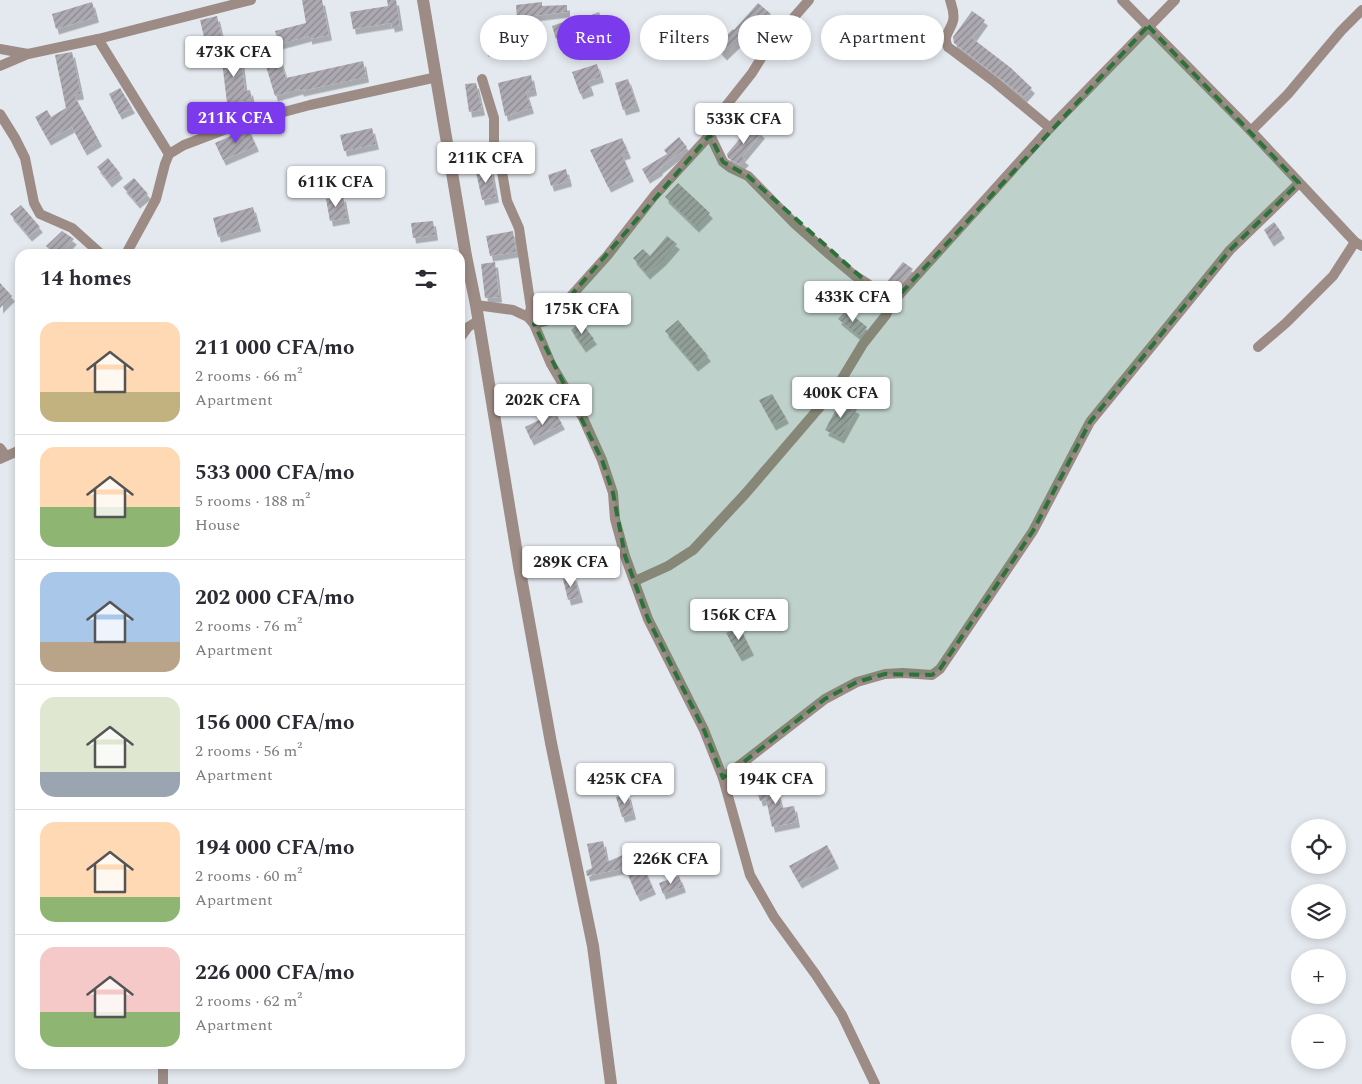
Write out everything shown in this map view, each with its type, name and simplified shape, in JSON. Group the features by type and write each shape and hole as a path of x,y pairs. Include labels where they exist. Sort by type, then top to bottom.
{"street":[{"path":"0,66 28,54 98,39 251,0"},
{"path":"423,0 437,77 462,249"},
{"path":"476,306 514,310 531,320 546,321 554,315 607,256 654,196 710,135 712,126 718,116 752,73 768,46 809,0"},
{"path":"950,0 954,12 953,20 945,37 948,48 992,80 1050,128"},
{"path":"1122,0 1359,244 1333,276 1286,323 1258,347"},
{"path":"635,582 668,566 693,550 746,493 837,387 864,344 886,315 890,304 1050,128 1175,0"},
{"path":"1250,130 1288,94 1341,31 1362,11"},
{"path":"98,39 169,154"},
{"path":"0,49 28,54"},
{"path":"129,249 156,199 169,154 184,145 242,123 310,105 437,77"},
{"path":"482,79 494,118 496,158 502,172 507,201 519,228 531,308 531,320 551,364 583,418 602,460 613,493 615,519 625,556 648,619 704,730 723,778 750,876 774,917 842,1015 875,1084"},
{"path":"0,114 25,158 34,203 40,214 72,228 95,249"},
{"path":"710,135 723,162 748,176 795,224 890,304"},
{"path":"723,778 825,699 857,682 885,674 932,675 940,669 1032,531 1090,422 1230,250 1299,183"},
{"path":"465,264 476,306 547,723 593,946 611,1084"},
{"path":"465,331 478,321"},
{"path":"2,454 15,451"},
{"path":"163,1069 163,1084"}],"highlighted area":[{"path":"1148,26 1299,183 1230,250 1090,422 1033,531 940,669 932,675 885,674 857,682 825,699 723,778 704,730 648,619 625,556 613,493 602,460 534,324 554,315 710,135 723,162 748,176 891,304"}],"building":[{"path":"302,0 322,0 329,35 309,39 309,36 279,44 275,31 306,23"},
{"path":"387,0 396,0 400,25 392,27 391,23 353,29 350,12 388,6"},
{"path":"92,2 96,17 56,29 52,14"},
{"path":"542,2 542,6 567,5 567,12 542,15 517,15 516,5"},
{"path":"758,3 771,14 770,15 747,15"},
{"path":"972,11 985,20 972,38 1011,68 1032,88 1024,97 954,43 953,37"},
{"path":"217,16 225,51 208,54 200,20"},
{"path":"557,24 557,39 556,39 552,26"},
{"path":"738,26 738,42 728,51 728,34"},
{"path":"277,49 286,78 363,61 366,77 301,91 300,89 275,96 262,53"},
{"path":"240,51 245,91 250,90 252,100 227,103 221,53"},
{"path":"72,52 81,94 74,95 99,141 84,150 72,127 48,140 35,117 47,110 51,117 66,108 55,55"},
{"path":"597,64 601,77 588,81 591,90 580,94 572,72"},
{"path":"531,75 534,90 526,92 531,108 505,116 498,83"},
{"path":"628,79 637,106 623,110 615,83"},
{"path":"476,83 482,110 469,112 465,84"},
{"path":"120,88 132,108 119,114 109,94"},
{"path":"752,124 762,133 742,157 746,160 741,165 728,158 727,154"},
{"path":"248,128 256,146 223,160 215,143"},
{"path":"372,128 376,144 344,151 340,135"},
{"path":"679,137 687,147 660,170 647,178 642,169 667,154 664,150"},
{"path":"622,138 628,153 622,155 631,176 608,187 590,150"},
{"path":"108,158 120,173 109,182 97,167"},
{"path":"491,169 496,197 482,200 476,172"},
{"path":"566,169 569,181 551,186 548,175"},
{"path":"134,178 148,194 137,203 123,187"},
{"path":"678,183 710,213 696,227 665,197"},
{"path":"343,196 347,218 330,221 326,199"},
{"path":"21,205 40,227 29,236 10,214"},
{"path":"253,207 258,226 218,237 213,218"},
{"path":"433,221 435,235 413,238 411,223"},
{"path":"1274,222 1282,233 1271,241 1264,230"},
{"path":"62,231 74,239 65,249 49,249 46,246"},
{"path":"513,231 516,252 490,256 486,236"},
{"path":"667,236 677,244 647,274 633,258 643,249 650,256"},
{"path":"495,262 499,297 485,298 481,264"},
{"path":"903,262 913,269 895,290 886,283"},
{"path":"0,283 12,296 0,308"},
{"path":"846,310 867,327 859,336 838,319"},
{"path":"678,320 708,356 695,366 665,331"},
{"path":"581,322 594,339 583,347 571,330"},
{"path":"772,394 786,418 773,425 759,400"},
{"path":"841,400 857,409 841,438 825,430"},
{"path":"555,412 562,424 531,440 525,427"},
{"path":"553,549 555,559 540,564 537,554"},
{"path":"574,576 580,597 568,600 563,579"},
{"path":"739,626 751,650 739,656 726,633"},
{"path":"774,780 782,808 794,806 797,822 772,827 766,799 760,801 755,785"},
{"path":"628,794 633,814 622,817 616,797"},
{"path":"603,841 607,862 636,849 653,889 637,896 625,868 587,876 586,871 592,868 587,844"},
{"path":"827,845 836,863 799,883 789,866"},
{"path":"679,876 683,887 663,894 659,883"}]}
